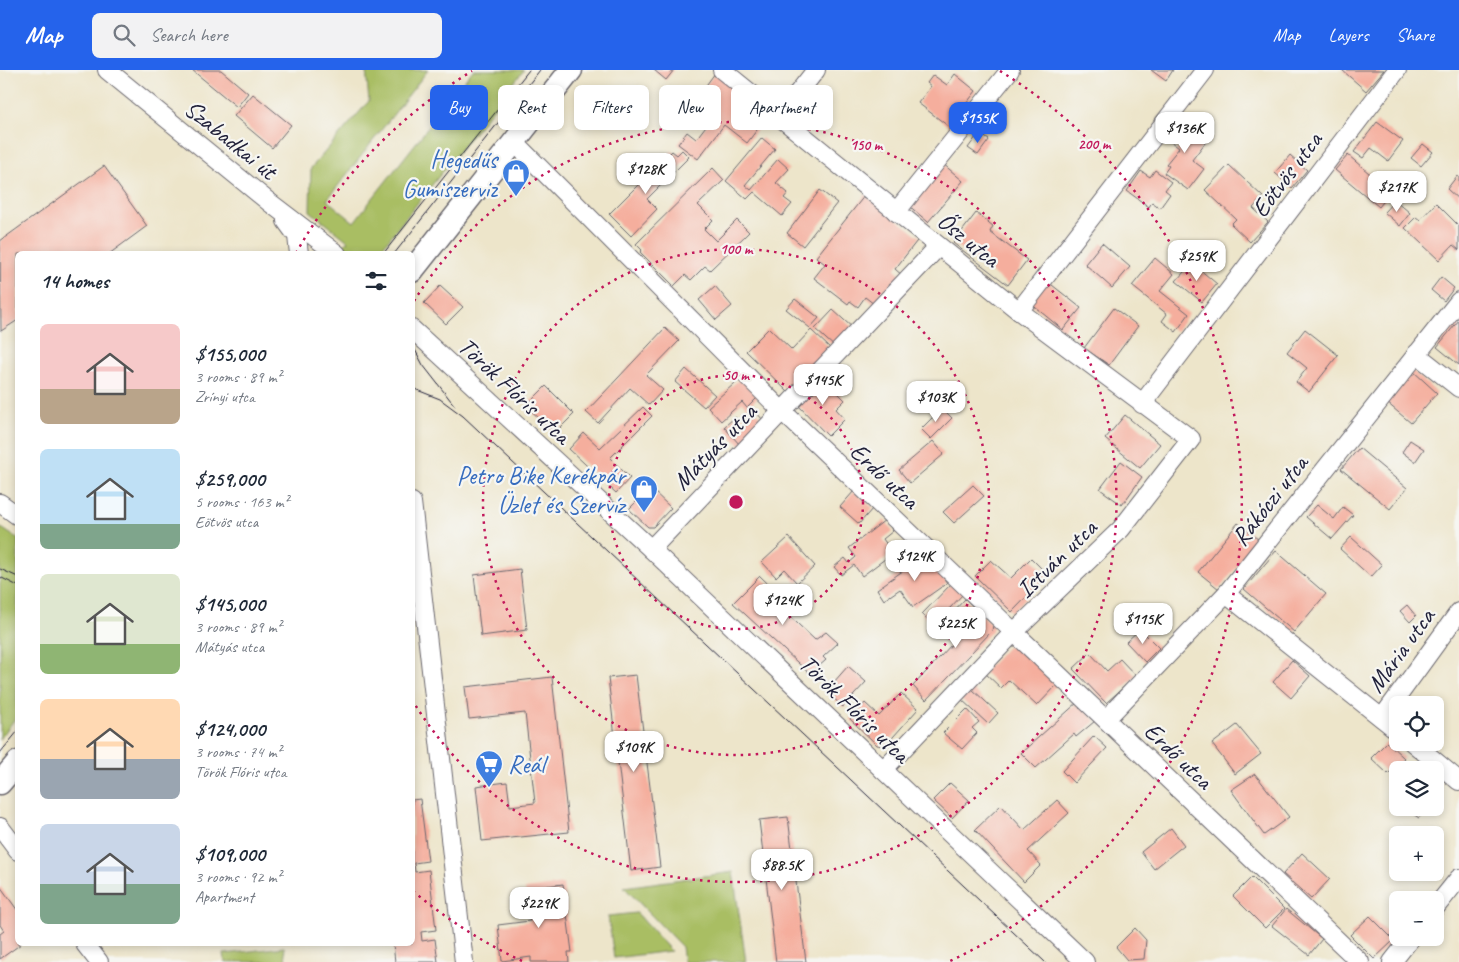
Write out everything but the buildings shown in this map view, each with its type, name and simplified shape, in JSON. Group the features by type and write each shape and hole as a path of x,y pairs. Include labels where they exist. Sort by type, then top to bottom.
{"main road":[{"path":"415,267 571,70"},
{"path":"0,783 15,766"}],"street":[{"name":"Szabadkai út","path":"107,70 333,251"},
{"name":"Ősz utca","path":"722,70 740,85"},
{"path":"804,85 816,70"},
{"path":"896,212 1010,70"},
{"path":"1019,311 1205,70"},
{"name":"Eötvös utca","path":"1142,404 1397,70"},
{"name":"Ősz utca","path":"795,130 1019,311 1191,439"},
{"name":"Erdő utca","path":"514,142 782,411 1360,962"},
{"name":"Szabadkai út","path":"277,208 297,236 300,251"},
{"name":"Mátyás utca","path":"651,549 938,247"},
{"name":"Rákóczi utca","path":"1106,719 1226,594 1459,301"},
{"name":"Török Flóris utca","path":"415,331 651,549 1085,962"},
{"path":"1416,354 1459,388"},
{"name":"István utca","path":"884,770 1014,632 1121,529 1191,439"},
{"path":"0,503 15,514"},
{"path":"415,529 464,962"},
{"path":"1226,594 1389,724"},
{"name":"Mária utca","path":"1382,718 1459,612"},
{"path":"1423,751 1459,781"},
{"path":"0,827 15,847"},
{"path":"1444,897 1459,878"},
{"path":"87,946 99,962"},
{"path":"1392,962 1405,946"}],"green space":[{"path":"366,70 428,70 327,200 354,222 430,125 430,130 476,130 379,251 338,251 348,241 310,211 311,168 369,101"},
{"path":"473,70 524,70 512,85 498,85 498,103 488,115 488,85 461,85"},
{"path":"0,527 15,537 15,719 0,739"},
{"path":"733,872 746,962 684,962 682,947 624,887"},
{"path":"637,913 671,951 614,958 608,916"},
{"path":"284,947 286,962 225,962 224,954"}],"tram line":[{"path":"385,251 529,70"},
{"path":"396,251 540,70"},
{"path":"415,350 423,365 455,406"},
{"path":"415,389 440,399 463,416 1045,962"},
{"path":"0,569 15,576"},
{"path":"0,577 15,584"},
{"path":"0,753 15,735"}],"place":[{"name":"Hegedűs Gumiszerviz","path":"516,197"},
{"name":"Petro Bike Kerékpár Üzlet és Szervíz","path":"644,513"},
{"name":"Reál","path":"489,788"}]}
